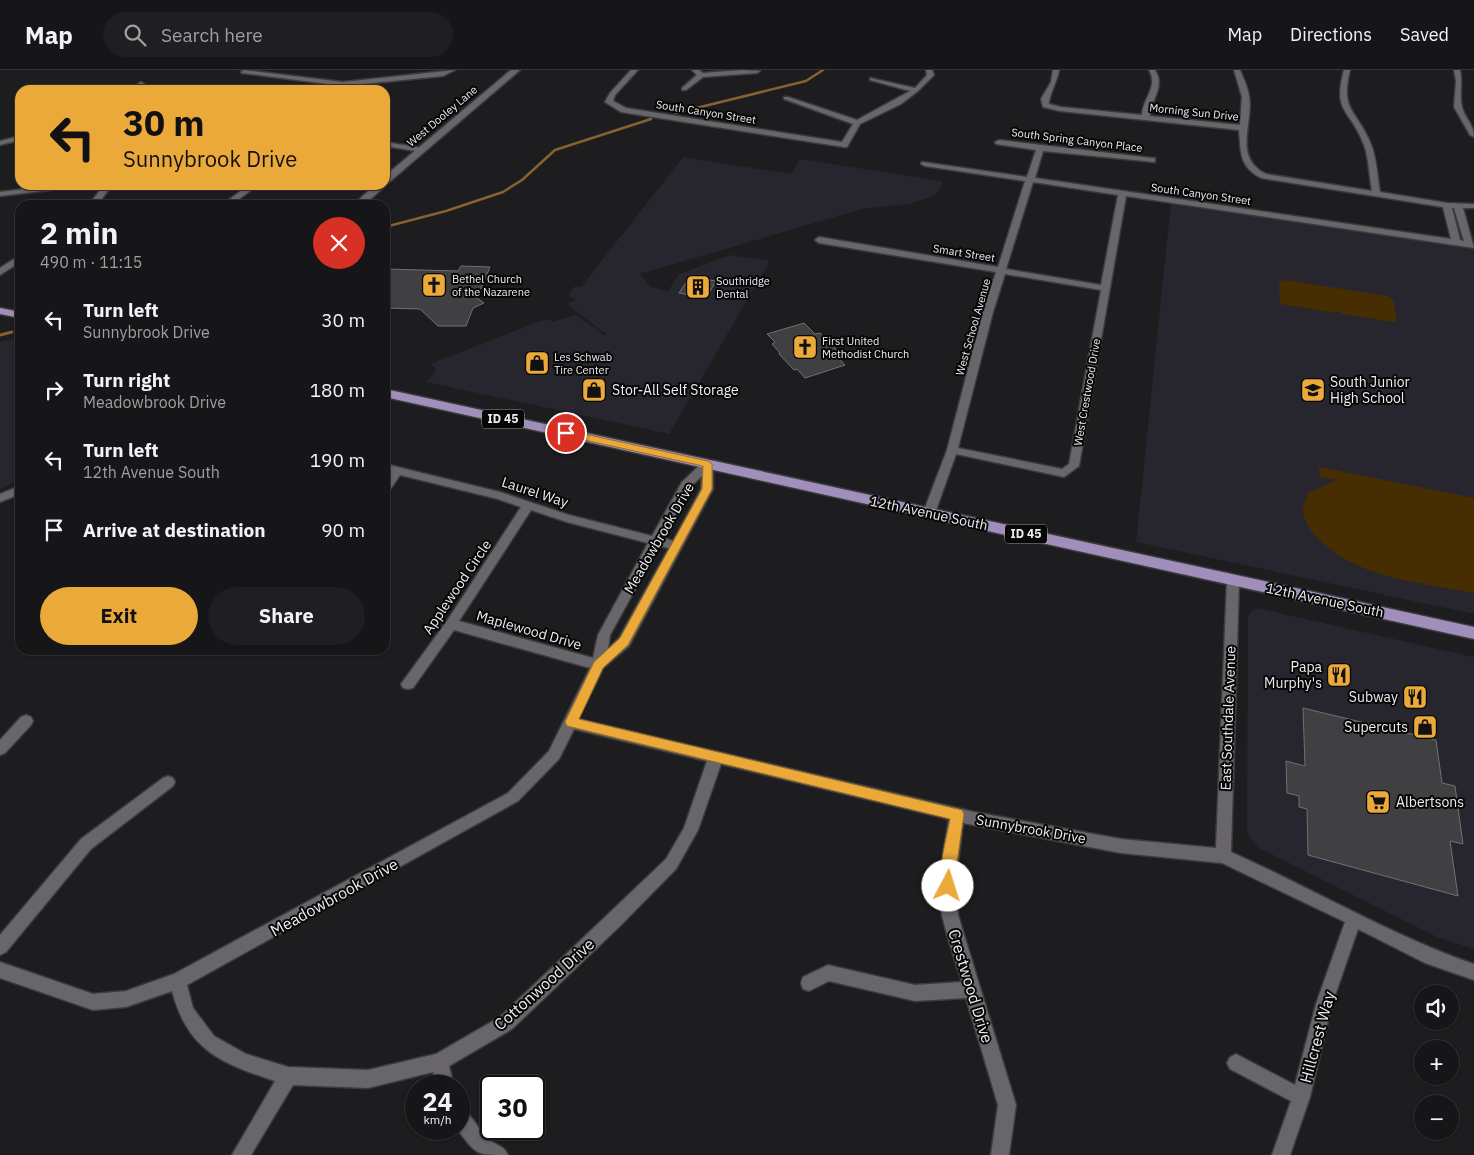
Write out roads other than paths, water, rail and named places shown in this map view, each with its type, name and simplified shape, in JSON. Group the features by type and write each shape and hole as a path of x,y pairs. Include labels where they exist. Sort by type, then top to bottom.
{"main road":[{"path":"0,311 15,314"},
{"name":"12th Avenue South","path":"390,394 1474,632"}],"street":[{"path":"244,72 343,84 367,79 443,74 452,70"},
{"name":"West Dooley Lane","path":"390,178 516,70"},
{"name":"South Canyon Street","path":"635,70 612,94 609,102 624,110 844,145 857,123"},
{"path":"786,98 857,123 898,102 916,90 931,75 929,70"},
{"name":"Morning Sun Drive","path":"1056,70 1054,82 1045,99 1046,105 1060,109 1244,128 1246,163 1253,171 1264,176 1447,205 1474,206"},
{"path":"1146,118 1146,105 1154,94 1156,82 1152,70"},
{"path":"1237,70 1246,97 1244,128"},
{"path":"1347,70 1341,88 1343,105 1359,124 1367,142 1376,193"},
{"path":"1457,70 1459,81 1457,101 1461,115 1474,135"},
{"path":"684,89 698,72 757,72"},
{"path":"872,79 916,90"},
{"path":"789,110 803,105"},
{"path":"1461,115 1474,115"},
{"path":"1461,115 1474,119"},
{"path":"0,143 15,139"},
{"name":"South Spring Canyon Place","path":"999,142 1152,160"},
{"path":"390,145 422,150"},
{"name":"West School Avenue","path":"929,513 952,450 988,312 1040,148"},
{"name":"South Canyon Street","path":"925,164 1472,245"},
{"path":"0,194 33,190"},
{"path":"233,200 247,190"},
{"path":"364,200 375,190"},
{"name":"West Crestwood Drive","path":"952,450 1064,473 1074,466 1122,194"},
{"path":"1447,205 1456,243"},
{"path":"1458,206 1472,245"},
{"name":"Smart Street","path":"819,240 1105,288"},
{"path":"0,272 15,262"},
{"name":"Meadowbrook Drive","path":"0,970 93,1002 126,999 178,981 513,797 554,755 572,722 598,665 604,635 686,484 708,464"},
{"name":"Meadowbrook Drive","path":"598,665 624,642 707,489 708,464"},
{"name":"Laurel Way","path":"390,469 500,496 567,518 676,546"},
{"path":"390,481 398,471"},
{"path":"0,498 15,492"},
{"name":"Applewood Circle","path":"408,684 451,624 528,505"},
{"name":"East Southdale Avenue","path":"1223,856 1233,580"},
{"name":"Maplewood Drive","path":"451,624 598,665"},
{"path":"0,749 26,721"},
{"name":"Sunnybrook Drive","path":"572,722 957,814 1121,846 1223,856 1264,874 1431,957 1474,972"},
{"name":"Cottonwood Drive","path":"178,981 186,1012 208,1042 242,1061 288,1076 368,1079 438,1062 506,1023 671,864 691,830 716,757"},
{"path":"0,947 86,844 168,782"},
{"name":"Crestwood Drive","path":"957,814 948,873 950,915 1007,1105 1000,1155"},
{"name":"Hillcrest Way","path":"1281,1155 1301,1097 1324,1004 1354,919"},
{"path":"809,983 828,973 915,993 972,989"},
{"path":"438,1062 442,1075"},
{"path":"1236,1063 1301,1097"},
{"path":"241,1155 288,1076"},
{"path":"470,1131 481,1145 499,1155"}],"waterway":[{"path":"676,113 806,81 823,70"},
{"path":"390,226 446,211 503,192 522,180 555,150 651,119"},
{"path":"0,335 12,332"}],"place":[{"name":"Bethel Church of the Nazarene","path":"434,285"},
{"name":"Southridge Dental","path":"698,287"},
{"name":"First United Methodist Church","path":"805,347"},
{"name":"Les Schwab Tire Center","path":"537,363"},
{"name":"Stor-All Self Storage","path":"594,390"},
{"name":"South Junior High School","path":"1313,390"},
{"name":"Papa Murphy's","path":"1339,675"},
{"name":"Subway","path":"1415,697"},
{"name":"Supercuts","path":"1425,727"},
{"name":"Albertsons","path":"1378,802"}]}
